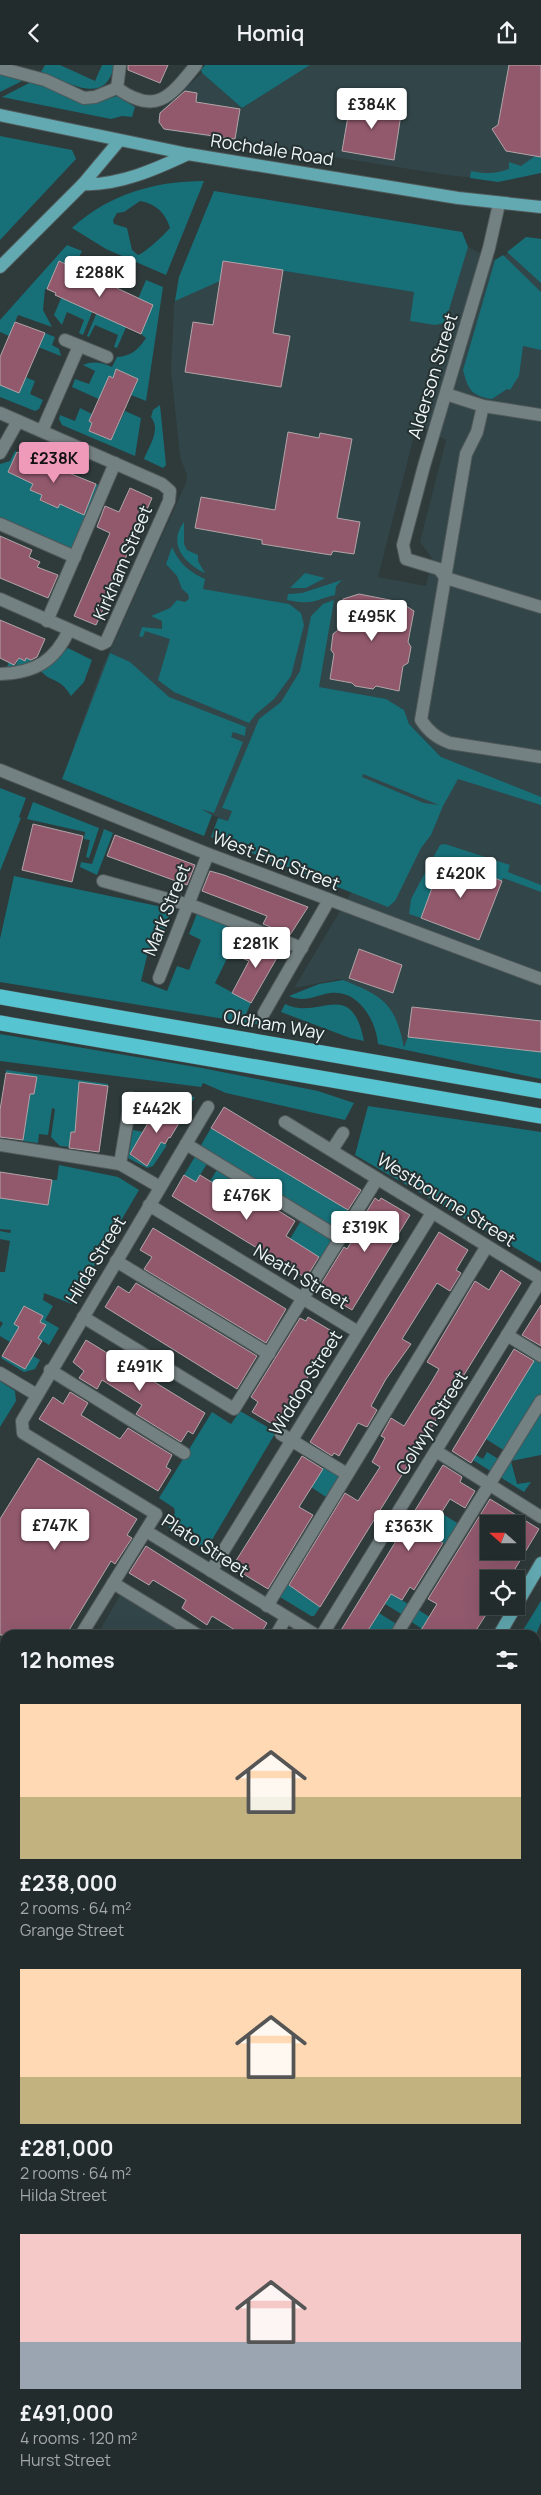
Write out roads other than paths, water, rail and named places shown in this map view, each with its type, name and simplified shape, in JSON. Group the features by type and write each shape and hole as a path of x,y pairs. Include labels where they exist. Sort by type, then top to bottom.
{"highway":[{"name":"Oldham Way","path":"0,997 541,1091"},
{"path":"0,1023 541,1117"}],"main road":[{"name":"Rochdale Road","path":"0,115 188,154 499,204 535,207"},
{"path":"0,267 83,184 119,141"},
{"path":"83,184 101,185 160,167 188,154"},
{"path":"535,207 541,199"},
{"path":"502,1630 541,1563"}],"street":[{"path":"117,88 120,65"},
{"path":"117,88 139,102 158,101 179,84 196,65"},
{"path":"0,68 45,80 84,98 95,97 117,88"},
{"name":"Alderson Street","path":"446,578 438,569 406,559 403,545 424,466 489,248 499,204"},
{"path":"65,339 107,357"},
{"path":"42,431 79,346"},
{"path":"446,394 482,406 541,415"},
{"path":"482,406 477,433 466,454 447,556 446,578 422,720 427,728 438,738 450,743 541,757"},
{"path":"0,413 115,463 47,621"},
{"path":"0,453 18,421"},
{"name":"Kirkham Street","path":"69,630 102,644 110,639 169,501 170,491 162,484 115,463"},
{"path":"0,523 75,557"},
{"path":"446,578 541,607"},
{"path":"0,599 69,630 62,646 48,661 37,667 0,674"},
{"name":"West End Street","path":"0,770 208,854 541,979"},
{"name":"Mark Street","path":"159,978 208,854"},
{"path":"103,881 188,905 302,948"},
{"path":"264,1013 329,900"},
{"path":"120,1164 131,1098"},
{"name":"Hilda Street","path":"22,1433 22,1421 36,1395 208,1107"},
{"name":"Westbourne Street","path":"285,1123 541,1280"},
{"path":"332,1151 343,1133"},
{"path":"186,1144 340,1237"},
{"path":"0,1145 120,1164 160,1187"},
{"path":"83,1317 234,1409 377,1179"},
{"name":"Neath Street","path":"149,1205 358,1332"},
{"name":"Widdop Street","path":"211,1571 286,1437 358,1332 432,1213"},
{"path":"267,1606 487,1246"},
{"path":"116,1261 269,1354"},
{"name":"Colwyn Street","path":"325,1630 541,1280"},
{"path":"507,1335 541,1356"},
{"path":"50,1371 184,1453"},
{"path":"0,1373 36,1395"},
{"path":"399,1630 541,1401"},
{"name":"Plato Street","path":"22,1433 156,1514 146,1531 307,1630"},
{"path":"286,1437 347,1475"},
{"path":"436,1451 541,1517"},
{"path":"84,1630 146,1531"},
{"path":"113,1583 190,1630"},
{"path":"279,1630 286,1618"}]}
